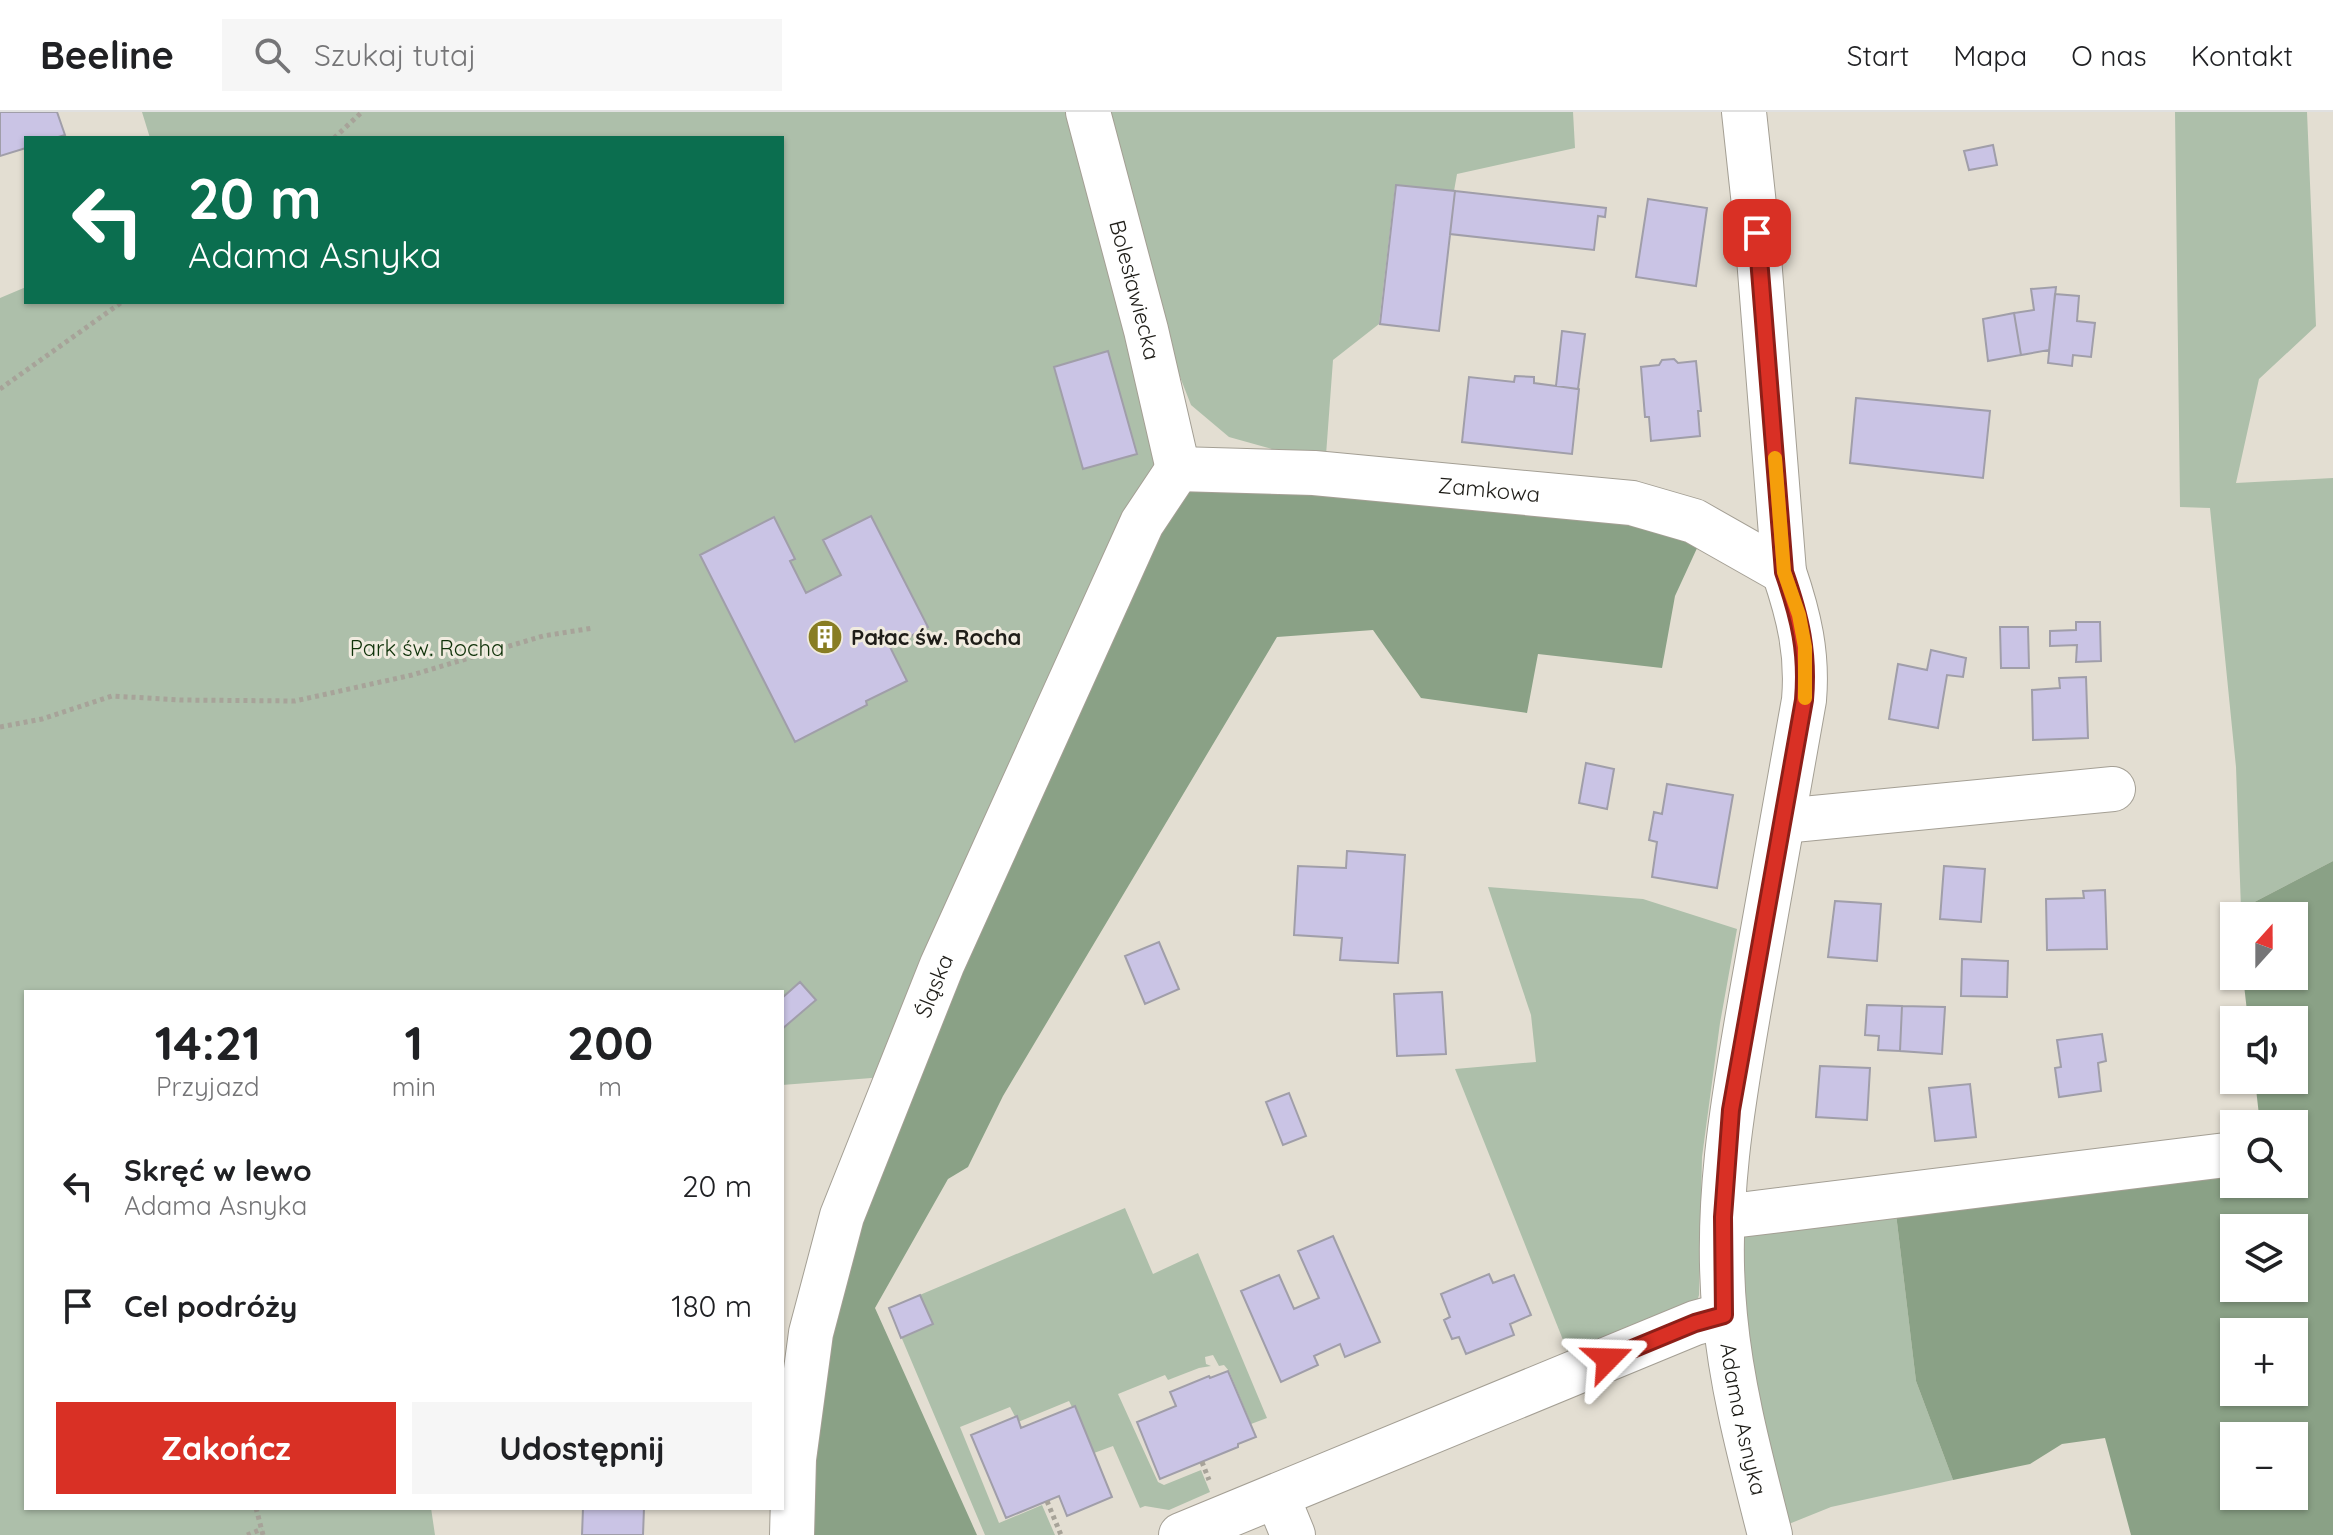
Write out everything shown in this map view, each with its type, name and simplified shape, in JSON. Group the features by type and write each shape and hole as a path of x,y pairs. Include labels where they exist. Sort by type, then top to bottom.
{"street":[{"name":"Bolesławiecka","path":"1088,112 1146,330 1178,469"},
{"name":"Adama Asnyka","path":"1744,112 1757,233 1784,572 1799,615 1806,673 1804,700 1731,1110 1723,1217 1724,1315 1742,1422 1770,1535"},
{"name":"Zamkowa","path":"1178,469 1314,473 1632,503 1694,521 1784,572"},
{"name":"Śląska","path":"792,1535 794,1459 811,1333 842,1216 942,965 1142,523 1178,469"},
{"path":"1783,821 2113,789"},
{"path":"1723,1217 2220,1156"},
{"path":"1181,1535 1285,1516 1695,1323 1724,1315"}],"path":[{"path":"336,136 362,112"},
{"path":"0,389 119,304"},
{"path":"0,727 42,719 112,696 295,701 412,675 543,636 593,628"},
{"path":"1047,1501 1061,1535"},
{"path":"247,1535 262,1532 256,1510"}],"green space":[{"name":"Park św. Rocha","path":"142,112 1573,112 1575,148 1457,174 1454,191 1395,187 1379,324 1333,360 1326,455 1286,453 1229,437 1191,405 1175,364 1181,473 897,1076 784,1085 784,990 24,990 24,1510 431,1510 435,1535 0,1535 0,298 24,288 24,304 784,304 784,136 149,136"},
{"path":"2175,112 2307,112 2316,326 2259,379 2236,483 2333,478 2333,861 2254,902 2241,902 2236,767 2210,508 2180,507"},
{"path":"1181,473 1641,518 1698,546 1675,596 1662,668 1538,654 1527,713 1421,698 1373,630 1277,637 1003,1096 968,1167 948,1179 875,1308 977,1535 812,1535 814,1481 832,1330 897,1076"},
{"path":"2333,861 2333,1535 2131,1535 2105,1438 2062,1444 2030,1464 1953,1480 1916,1381 1894,1197 2220,1154 2220,1198 2308,1198 2308,1110 2258,1110 2257,1094 2308,1094 2308,1006 2246,1006 2245,990 2308,990 2308,902 2254,902"},
{"path":"1488,887 1643,899 1737,929 1720,1023 1702,1157 1699,1295 1696,1305 1571,1360 1455,1069 1536,1062 1531,1015"},
{"path":"1894,1197 1916,1381 1953,1480 1831,1507 1769,1532 1720,1219"},
{"path":"1125,1208 1153,1274 1198,1253 1267,1418 1251,1424 1229,1371 1224,1365 1219,1366 1213,1355 1205,1357 1206,1364 1211,1366 1168,1380 1165,1375 1118,1394 1158,1482 1164,1485 1201,1470 1210,1492 1169,1510 1140,1508 1113,1446 1094,1453 1075,1407 1069,1401 1018,1422 1010,1407 960,1427 999,1523 1042,1505 1055,1535 985,1535 889,1308"}],"building":[{"path":"0,112 57,112 65,135 24,136 24,149 0,156"},
{"path":"1993,145 1997,165 1969,170 1964,151"},
{"path":"1396,185 1455,191 1439,331 1380,324"},
{"path":"1455,191 1606,208 1605,217 1598,216 1594,250 1450,234"},
{"path":"1648,199 1707,208 1696,286 1636,277"},
{"path":"2056,287 2049,350 2021,355 2014,313 2034,310 2031,289"},
{"path":"2055,294 2079,296 2077,321 2095,323 2091,357 2073,355 2072,366 2048,363"},
{"path":"2014,313 2021,355 1988,361 1983,319"},
{"path":"1562,331 1585,334 1578,389 1556,386"},
{"path":"1108,351 1137,454 1083,469 1054,367"},
{"path":"1674,359 1678,363 1696,361 1700,436 1651,441 1649,417 1645,417 1641,367"},
{"path":"1515,376 1534,377 1534,383 1579,389 1572,454 1462,442 1469,377 1514,382"},
{"path":"1856,398 1990,411 1983,478 1850,463"},
{"name":"Pałac św. Rocha","path":"871,516 928,627 890,647 907,681 795,742 700,555 774,517 795,559 790,561 806,593 841,575 823,540"},
{"path":"2076,622 2100,622 2101,661 2076,662 2077,645 2050,646 2050,631 2076,630"},
{"path":"2000,627 2028,627 2029,668 2001,668"},
{"path":"1931,650 1966,658 1963,677 1947,675 1938,728 1889,719 1898,664 1927,670"},
{"path":"2086,677 2088,738 2033,740 2032,690 2060,688 2059,678"},
{"path":"1586,763 1614,769 1607,809 1579,803"},
{"path":"1667,784 1733,795 1717,888 1652,877 1657,842 1649,840 1654,812 1662,814"},
{"path":"1347,851 1405,855 1398,963 1340,960 1342,938 1294,935 1298,866 1346,868"},
{"path":"1944,866 1985,869 1981,922 1940,919"},
{"path":"2105,890 2107,949 2047,950 2046,899 2084,898 2083,891"},
{"path":"1835,901 1881,904 1877,961 1828,957"},
{"path":"1159,942 1179,989 1145,1004 1125,956"},
{"path":"1962,959 2008,961 2007,997 1961,996"},
{"path":"800,982 816,1000 784,1027 784,996"},
{"path":"1442,992 1446,1054 1397,1056 1394,994"},
{"path":"1867,1005 1902,1006 1900,1051 1878,1050 1879,1036 1865,1035"},
{"path":"1902,1006 1945,1007 1942,1054 1900,1051"},
{"path":"2102,1034 2106,1061 2098,1063 2101,1091 2059,1097 2055,1068 2061,1067 2057,1040"},
{"path":"1820,1066 1870,1068 1867,1120 1816,1117"},
{"path":"1970,1084 1976,1137 1935,1141 1929,1088"},
{"path":"1289,1093 1306,1136 1283,1145 1266,1102"},
{"path":"1333,1236 1380,1342 1345,1357 1340,1344 1314,1356 1318,1365 1281,1382 1241,1291 1279,1275 1294,1309 1319,1298 1298,1251"},
{"path":"1489,1274 1493,1283 1514,1275 1531,1315 1510,1324 1514,1335 1466,1354 1459,1337 1452,1339 1444,1320 1450,1317 1441,1294"},
{"path":"920,1295 933,1324 901,1338 889,1308"},
{"path":"1228,1371 1256,1437 1160,1479 1137,1422 1176,1406 1170,1392"},
{"path":"1075,1406 1112,1497 1067,1516 1059,1496 1006,1518 971,1435 1017,1416 1021,1428"},
{"path":"583,1510 644,1510 643,1535 582,1535"}],"slow traffic":[{"path":"1775,458 1784,572 1799,615 1805,647 1805,698"}],"place":[{"name":"Pałac św. Rocha","path":"825,637"}],"route":[{"path":"1608,1359 1695,1323 1724,1315 1723,1217 1727,1141 1804,700 1806,673 1799,615 1784,572 1757,233"}]}
